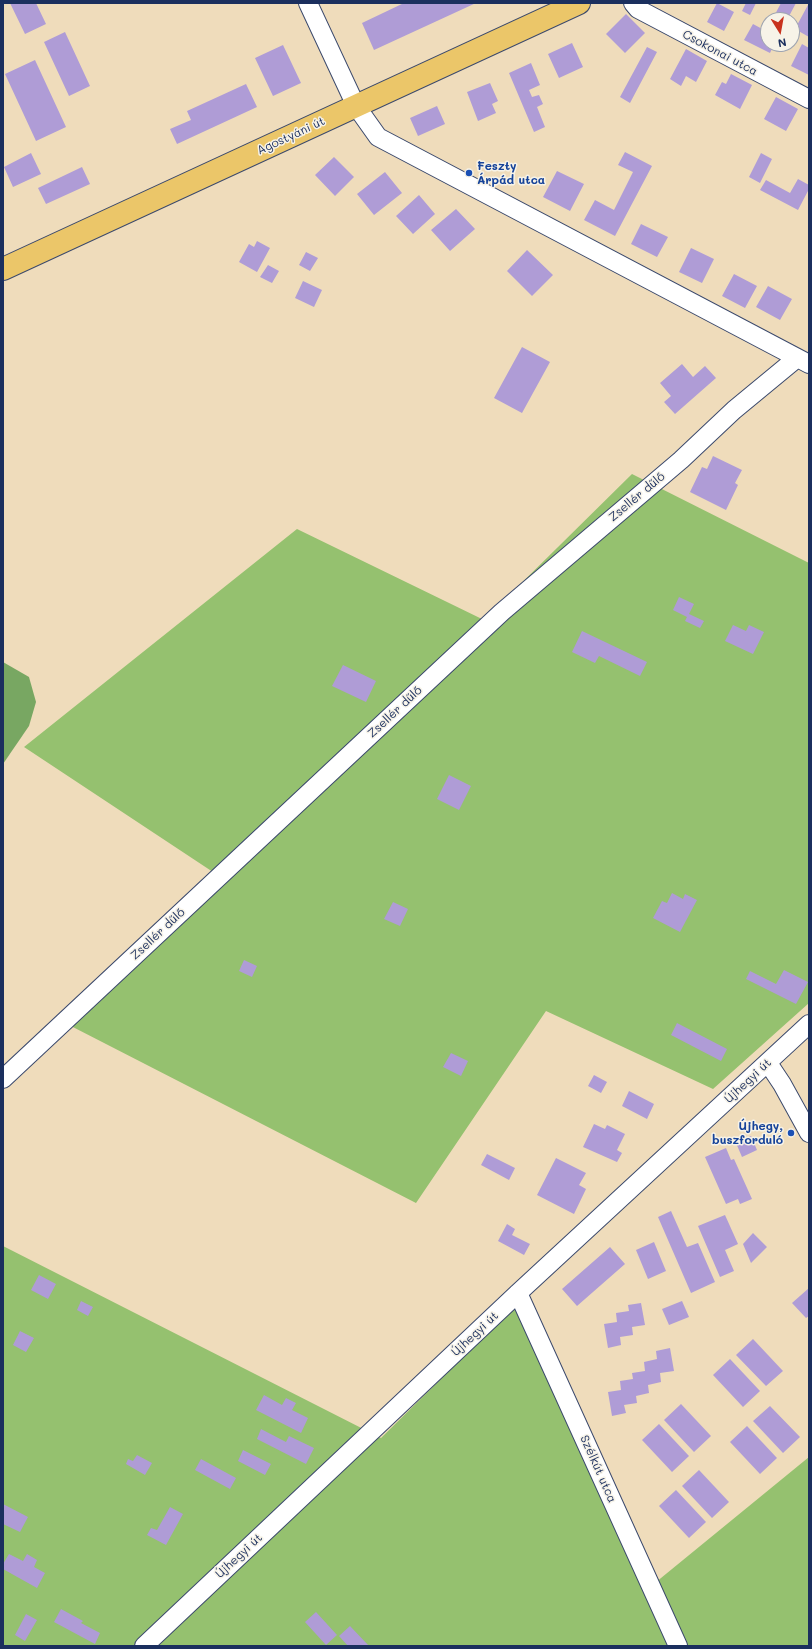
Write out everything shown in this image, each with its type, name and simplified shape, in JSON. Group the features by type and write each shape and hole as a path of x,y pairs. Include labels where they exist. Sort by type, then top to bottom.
{"main road":[{"name":"Agostyáni út","path":"3,269 579,3"}],"street":[{"path":"308,3 356,106 378,137 803,361"},
{"name":"Csokonai utca","path":"633,3 638,10 809,99"},
{"name":"Zsellér dűlő","path":"3,1079 502,612 681,460 734,410 803,361"},
{"name":"Újhegyi út","path":"154,1643 518,1293 809,1024"},
{"path":"768,1063 782,1084 809,1133"},
{"name":"Szélkút utca","path":"518,1293 678,1646"}],"green space":[{"path":"632,474 809,563 809,1003 713,1089 546,1011 416,1203 67,1024 219,876 24,747 297,529 484,620"},
{"path":"3,662 29,677 36,702 29,726 3,764"},
{"path":"3,1246 381,1438 522,1299 650,1587 809,1457 809,1646 3,1646"}],"building":[{"path":"10,3 36,3 46,24 25,34"},
{"path":"404,3 476,3 374,50 362,23"},
{"path":"717,3 734,12 724,31 707,22"},
{"path":"746,3 756,3 750,15 742,11"},
{"path":"781,3 796,3 791,12 776,12"},
{"path":"809,3 809,37 800,32 800,20"},
{"path":"626,14 645,33 625,53 606,34"},
{"path":"753,24 760,28 760,48 744,40"},
{"path":"65,32 90,86 69,96 44,42"},
{"path":"572,43 583,67 559,78 548,54"},
{"path":"802,44 809,48 809,75 791,66 798,52 800,52"},
{"path":"283,45 301,83 273,96 255,58"},
{"path":"647,47 657,52 630,103 620,97"},
{"path":"686,49 707,61 696,82 686,76 681,86 670,79"},
{"path":"35,60 66,127 36,141 5,74"},
{"path":"531,63 540,85 529,90 532,97 539,95 543,104 537,107 545,127 534,132 509,73"},
{"path":"731,74 752,85 740,109 715,95 722,82 726,84"},
{"path":"490,83 498,101 492,104 496,113 478,121 467,92"},
{"path":"246,84 257,107 177,144 170,129 191,120 187,111"},
{"path":"776,97 798,109 786,131 764,119"},
{"path":"437,106 445,124 418,136 410,118"},
{"path":"625,152 652,166 615,236 584,220 595,200 614,210 633,172 618,165"},
{"path":"31,153 41,174 13,187 4,167"},
{"path":"761,153 772,159 760,183 749,177"},
{"path":"334,157 354,177 335,196 315,175"},
{"path":"82,167 90,184 46,204 38,188"},
{"path":"557,171 584,184 570,211 543,197"},
{"path":"385,172 402,193 374,215 357,194"},
{"path":"798,179 809,185 809,189 798,210 760,190 766,180 790,193"},
{"path":"419,195 435,214 413,234 396,216"},
{"path":"456,209 475,229 450,251 431,230"},
{"path":"641,224 668,237 657,257 631,244"},
{"path":"257,241 270,248 257,272 239,262 249,244 254,247"},
{"path":"691,248 714,259 702,283 679,272"},
{"path":"527,250 553,275 532,296 507,271"},
{"path":"306,252 318,258 310,271 299,265"},
{"path":"268,265 279,271 272,283 260,277"},
{"path":"734,274 757,286 745,308 722,296"},
{"path":"303,281 322,290 314,307 295,298"},
{"path":"768,286 792,299 780,320 756,307"},
{"path":"522,347 550,362 522,413 494,398"},
{"path":"682,364 693,377 705,366 716,378 675,414 664,402 671,396 660,383"},
{"path":"713,456 742,470 735,483 738,485 726,510 690,492 702,467 707,469"},
{"path":"679,597 694,604 689,614 704,621 700,628 685,621 687,617 673,610"},
{"path":"733,625 746,631 749,625 764,632 753,654 725,641"},
{"path":"582,631 647,662 640,676 599,656 595,663 572,652"},
{"path":"343,665 376,681 366,702 332,686"},
{"path":"449,775 471,786 459,810 437,799"},
{"path":"672,893 683,899 685,894 697,900 680,932 653,918 662,901 667,903"},
{"path":"393,902 408,909 400,926 384,919"},
{"path":"244,960 257,966 252,977 239,971"},
{"path":"784,970 808,982 796,1004 746,979 750,971 776,984"},
{"path":"677,1023 727,1049 721,1061 671,1035"},
{"path":"451,1053 468,1061 461,1076 443,1067"},
{"path":"594,1075 607,1082 601,1093 588,1086"},
{"path":"629,1091 654,1104 647,1119 622,1106"},
{"path":"594,1124 605,1129 607,1125 625,1134 617,1150 622,1153 617,1162 583,1147"},
{"path":"751,1136 757,1150 742,1157 736,1143"},
{"path":"726,1148 731,1160 734,1159 752,1199 740,1204 738,1199 726,1204 705,1157"},
{"path":"487,1154 515,1168 509,1180 481,1165"},
{"path":"556,1158 586,1173 579,1185 586,1189 574,1214 537,1195"},
{"path":"671,1211 687,1247 698,1243 715,1282 691,1293 658,1217"},
{"path":"725,1215 738,1244 725,1250 734,1271 720,1277 698,1226"},
{"path":"507,1224 515,1229 512,1235 530,1244 524,1255 498,1241"},
{"path":"753,1233 767,1247 751,1263 743,1244"},
{"path":"654,1242 666,1271 648,1279 636,1250"},
{"path":"610,1247 625,1264 577,1306 562,1289"},
{"path":"39,1275 56,1284 48,1299 31,1290"},
{"path":"809,1288 809,1316 806,1318 792,1303"},
{"path":"81,1301 93,1307 88,1316 77,1310"},
{"path":"682,1301 689,1317 669,1325 662,1309"},
{"path":"641,1303 645,1325 632,1327 633,1335 620,1337 621,1345 608,1348 604,1324 617,1322 616,1313 629,1311 628,1305"},
{"path":"20,1331 34,1338 26,1352 13,1345"},
{"path":"753,1339 783,1371 766,1386 736,1355"},
{"path":"670,1348 674,1371 660,1373 661,1382 648,1385 649,1393 636,1396 637,1403 624,1405 626,1413 612,1416 608,1392 621,1390 620,1381 633,1379 632,1373 645,1371 644,1362 657,1359 656,1351"},
{"path":"730,1359 760,1391 743,1407 713,1375"},
{"path":"264,1395 282,1405 286,1398 296,1403 292,1410 308,1418 301,1433 256,1410"},
{"path":"681,1404 711,1436 694,1452 664,1420"},
{"path":"770,1406 800,1437 783,1453 753,1421"},
{"path":"659,1424 689,1456 672,1472 642,1440"},
{"path":"747,1426 777,1458 760,1474 730,1442"},
{"path":"261,1429 286,1442 289,1436 314,1448 306,1464 257,1439"},
{"path":"243,1450 271,1464 265,1475 238,1461"},
{"path":"137,1455 152,1463 145,1475 126,1464 128,1459 133,1461"},
{"path":"201,1459 236,1478 230,1489 195,1470"},
{"path":"699,1470 729,1502 712,1518 682,1486"},
{"path":"676,1490 706,1522 689,1538 659,1506"},
{"path":"3,1504 28,1517 20,1532 3,1524"},
{"path":"170,1507 183,1514 166,1545 147,1535 151,1528 157,1530"},
{"path":"9,1554 23,1561 27,1554 37,1560 34,1567 45,1573 37,1588 3,1569 3,1564"},
{"path":"61,1609 83,1621 81,1623 100,1633 95,1644 54,1622"},
{"path":"316,1612 337,1635 326,1645 305,1622"},
{"path":"26,1614 37,1620 25,1641 15,1635"},
{"path":"350,1626 369,1646 348,1646 339,1636"}],"place":[{"name":"Feszty Árpád utca","path":"469,173"},
{"name":"Újhegy, buszforduló","path":"791,1133"}]}
